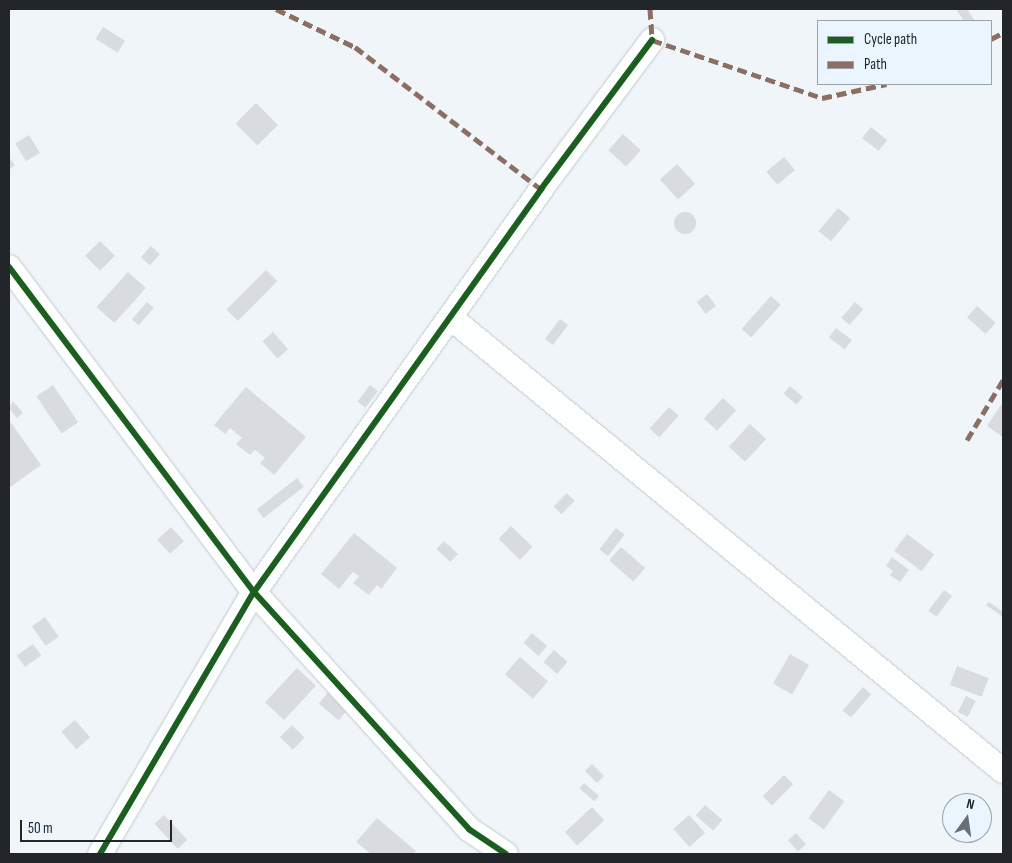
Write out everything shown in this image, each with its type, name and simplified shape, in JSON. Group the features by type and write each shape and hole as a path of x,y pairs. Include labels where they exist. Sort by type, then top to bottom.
{"street":[{"path":"100,854 254,592 451,318 541,189 652,40"},
{"path":"9,267 254,592 470,830 506,854"},
{"path":"451,318 1003,771"}],"building":[{"path":"956,9 967,9 974,20 963,20"},
{"path":"103,27 125,41 118,53 96,39"},
{"path":"256,103 278,125 257,145 235,124"},
{"path":"871,127 887,140 879,151 862,138"},
{"path":"623,134 641,150 626,166 608,150"},
{"path":"29,135 40,153 26,161 15,143"},
{"path":"9,157 15,165 9,170"},
{"path":"784,157 795,170 777,185 766,172"},
{"path":"677,164 695,184 678,199 660,179"},
{"path":"838,208 850,218 831,241 819,231"},
{"path":"685,212 693,215 696,223 693,231 685,234 677,231 674,223 677,215"},
{"path":"100,241 115,256 100,271 85,256"},
{"path":"151,246 160,254 150,265 141,257"},
{"path":"266,270 277,281 238,321 226,310"},
{"path":"128,272 146,288 114,323 97,307"},
{"path":"707,294 716,306 706,314 697,302"},
{"path":"771,296 781,305 751,337 742,329"},
{"path":"147,302 154,308 139,325 132,319"},
{"path":"855,302 863,309 850,325 841,318"},
{"path":"977,306 996,323 986,334 967,317"},
{"path":"560,319 568,325 553,345 545,339"},
{"path":"836,328 852,340 845,350 829,338"},
{"path":"273,332 288,349 278,359 262,341"},
{"path":"53,385 78,422 62,433 36,396"},
{"path":"370,385 378,391 365,408 357,402"},
{"path":"790,386 803,397 797,405 784,394"},
{"path":"246,387 306,437 274,475 260,463 265,458 255,450 250,455 236,444 242,438 230,428 225,434 214,425"},
{"path":"723,398 736,410 717,431 704,418"},
{"path":"13,401 23,413 17,418 9,408"},
{"path":"1001,405 1003,407 1003,437 987,426"},
{"path":"669,407 679,416 659,437 650,429"},
{"path":"9,420 41,465 9,488"},
{"path":"750,424 766,439 745,462 729,447"},
{"path":"297,478 304,487 264,518 257,509"},
{"path":"567,493 575,501 561,514 554,506"},
{"path":"511,526 533,547 520,560 498,539"},
{"path":"171,527 184,541 170,554 157,540"},
{"path":"616,528 625,535 608,556 599,549"},
{"path":"354,533 397,568 381,589 377,585 369,595 353,583 359,576 353,572 339,589 321,574"},
{"path":"907,534 934,554 922,571 894,551"},
{"path":"444,541 458,554 450,562 436,549"},
{"path":"621,547 645,568 633,582 609,561"},
{"path":"892,557 909,570 900,582 890,575 893,571 886,566"},
{"path":"944,590 952,596 936,617 928,611"},
{"path":"989,602 1003,612 1003,617 986,605"},
{"path":"45,617 59,637 46,646 32,626"},
{"path":"532,633 547,646 539,656 523,643"},
{"path":"33,644 41,655 25,667 17,656"},
{"path":"554,650 568,662 557,674 544,662"},
{"path":"790,654 809,665 792,694 773,683"},
{"path":"520,657 548,681 533,699 505,674"},
{"path":"957,666 989,678 982,697 950,685"},
{"path":"297,668 316,686 284,720 265,702"},
{"path":"863,687 871,694 851,718 843,710"},
{"path":"331,689 351,706 339,720 319,704"},
{"path":"966,696 976,701 968,717 958,712"},
{"path":"75,720 90,737 77,749 61,732"},
{"path":"292,725 305,738 293,750 280,737"},
{"path":"592,764 604,776 597,783 585,771"},
{"path":"784,775 793,784 772,805 763,796"},
{"path":"584,783 599,796 595,801 579,788"},
{"path":"829,790 844,801 824,829 808,818"},
{"path":"705,805 722,820 713,831 696,816"},
{"path":"592,807 604,820 577,845 565,832"},
{"path":"164,815 187,840 178,849 154,824"},
{"path":"689,815 705,833 689,847 673,829"},
{"path":"377,818 416,851 413,854 371,854 356,842"},
{"path":"796,833 806,844 798,852 788,840"}],"marked path":[{"path":"276,9 355,47 541,189"},
{"path":"650,9 652,40 822,98 881,85"},
{"path":"992,38 1003,33"},
{"path":"967,440 1003,380"}],"cycle path":[{"path":"100,854 254,592 541,189 652,40"},
{"path":"9,267 254,592 470,830 506,854"}]}
